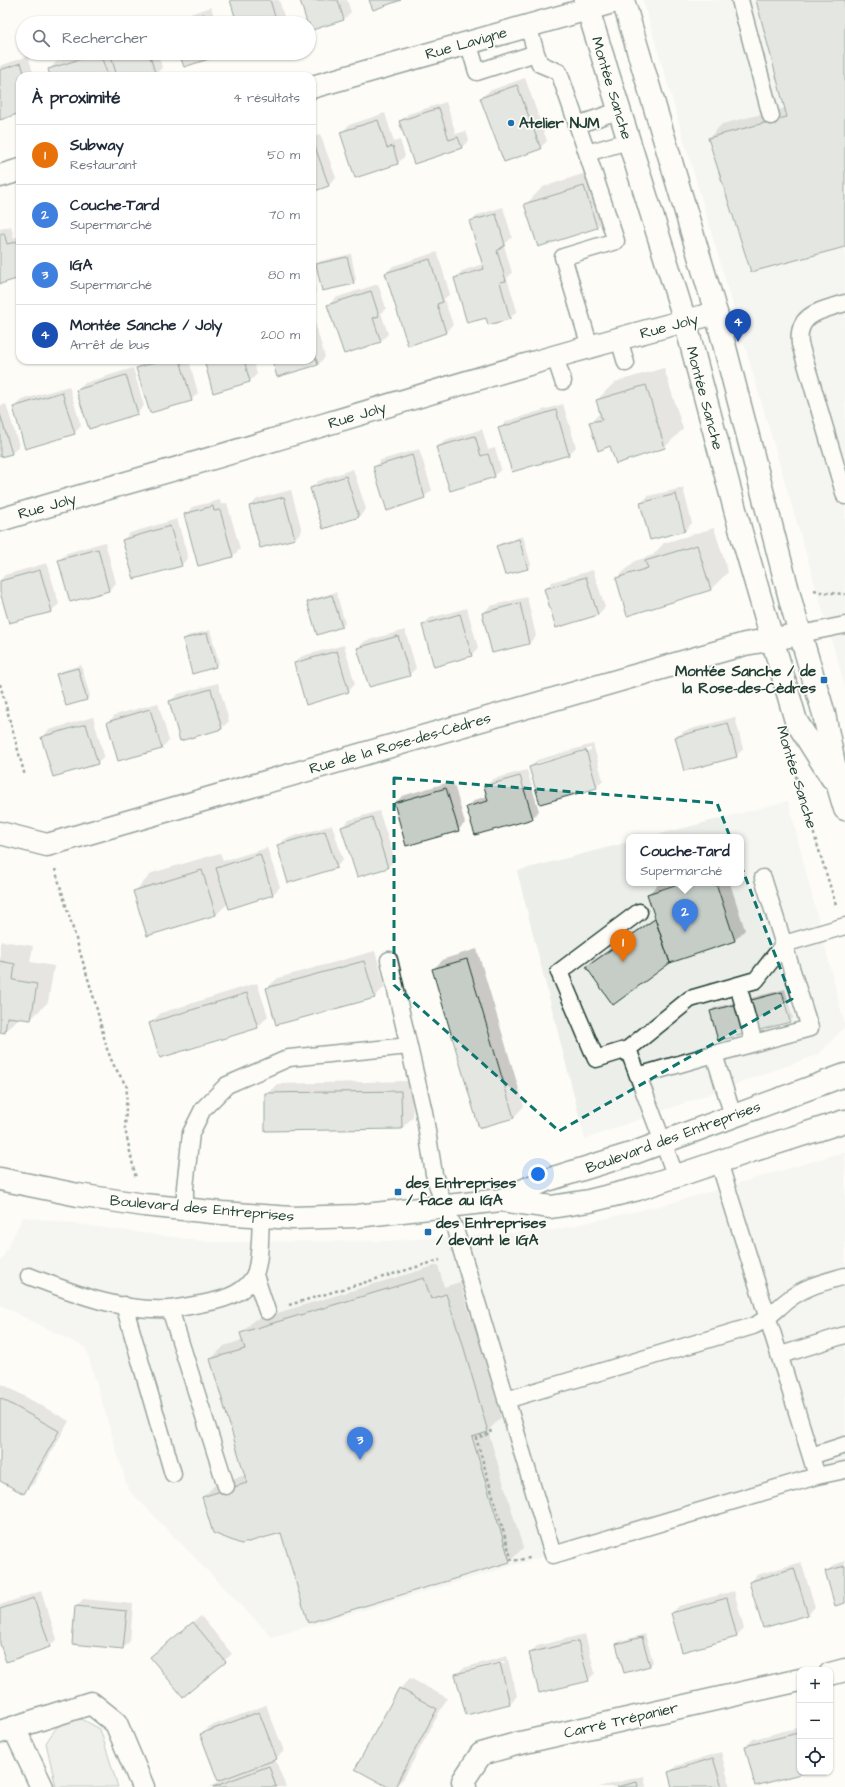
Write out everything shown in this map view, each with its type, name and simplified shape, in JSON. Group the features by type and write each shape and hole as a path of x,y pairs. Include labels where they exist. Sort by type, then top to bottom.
{"street":[{"name":"Rue Lavigne","path":"316,86 528,25 586,4 621,0"},
{"name":"Montée Sanche","path":"621,0 716,313 801,634 824,714 842,799"},
{"name":"Montée Sanche","path":"586,4 618,111 685,321 739,524 796,721 842,799"},
{"path":"0,176 16,171"},
{"name":"Rue Joly","path":"0,520 555,357 716,313"},
{"name":"Rue de la Rose-des-Cèdres","path":"0,833 47,845 715,653 758,641 801,634"},
{"name":"Boulevard des Entreprises","path":"501,1200 547,1180 588,1168 662,1142 845,1075"},
{"name":"Boulevard des Entreprises","path":"0,1179 108,1200 184,1210 292,1218 358,1216 501,1200 551,1207 615,1195 676,1177 845,1121"},
{"path":"833,1673 845,1670"},
{"name":"Carré Trépanier","path":"465,1787 463,1781 481,1754 516,1744 797,1681"},
{"path":"42,1787 7,1730 91,1703 116,1722 143,1787"}],"lane":[{"path":"740,0 771,116"},
{"path":"528,25 540,64 559,72 616,241 563,257 590,347"},
{"path":"468,42 477,72 536,53"},
{"path":"577,125 618,111"},
{"path":"587,153 628,141"},
{"path":"845,303 818,312 806,318 798,334 845,496"},
{"path":"619,339 626,363"},
{"path":"555,357 563,382"},
{"path":"801,634 845,625"},
{"path":"638,1076 810,1028 763,878"},
{"path":"640,912 559,972 596,1059 628,1049 690,999 756,980 784,944 845,926"},
{"path":"389,960 424,1112 434,1174 444,1207 455,1230 553,1555 817,1476 845,1470"},
{"path":"738,985 754,1043"},
{"path":"184,1210 191,1133 203,1109 227,1085 289,1058 409,1046"},
{"path":"628,1049 676,1177"},
{"path":"714,1054 732,1116"},
{"path":"720,1162 781,1355 817,1476"},
{"path":"29,1276 76,1294 106,1303 170,1309 219,1300 236,1293 247,1285 255,1275 258,1262 261,1216"},
{"path":"255,1275 267,1311"},
{"path":"506,1400 753,1326 763,1322 788,1300 803,1290 845,1276"},
{"path":"124,1305 174,1474"},
{"path":"170,1309 226,1486"},
{"path":"781,1355 845,1335"},
{"path":"811,1456 845,1445"}],"path":[{"path":"808,587 820,592 845,594"},
{"path":"0,684 25,776"},
{"name":"Montée Sanche","path":"794,769 831,889"},
{"path":"54,866 95,1002 107,1049 113,1064 127,1087 125,1129 137,1181"},
{"path":"438,1255 442,1267"},
{"path":"267,1311 440,1260"},
{"path":"489,1426 490,1433 476,1438 512,1561"}],"highlighted area":[{"path":"394,778 717,803 792,999 559,1131 394,985"}],"shaded area":[{"path":"643,0 845,0 845,686"},
{"path":"788,801 845,1026 819,1054 585,1139 517,871 626,843 626,886 744,886 744,834 661,834"},
{"path":"845,1152 845,1467 272,1637 128,1489 86,1348 0,1305 0,1263 23,1217 209,1242 386,1241 555,1230 668,1204"},
{"path":"82,1719 100,1729 118,1787 56,1787 46,1743 57,1728 64,1722"}],"building":[{"path":"230,0 270,0 275,16 235,16"},
{"path":"300,0 338,0 344,20 316,29 316,16 305,16"},
{"path":"369,0 401,0 373,10"},
{"path":"756,0 845,0 845,247 751,272 708,138 787,117"},
{"path":"77,60 102,60 107,72 49,72 48,69"},
{"path":"112,60 151,60 155,72 116,72"},
{"path":"182,60 206,60 184,67"},
{"path":"21,63 24,72 16,72 16,114 0,120 0,70"},
{"name":"Atelier NJM","path":"517,85 541,149 504,162 480,98"},
{"path":"439,108 449,140 458,137 462,148 414,164 399,121"},
{"path":"378,120 387,148 393,146 398,164 355,178 340,132"},
{"path":"316,149 329,186 316,191"},
{"path":"584,186 597,228 538,247 524,204"},
{"path":"496,214 505,245 497,251 506,281 500,282 510,319 488,325 486,318 467,323 454,278 484,269 469,221"},
{"path":"4,233 7,244 16,242 16,279 0,284 0,234"},
{"path":"347,257 354,284 322,291 316,264"},
{"path":"430,259 443,302 437,304 446,333 408,346 385,273"},
{"path":"371,291 379,316 373,318 381,342 344,354 327,305"},
{"path":"316,358 318,365 277,377 273,364 316,364"},
{"path":"150,364 181,364 192,401 150,413 136,368"},
{"path":"205,364 245,364 250,382 213,393"},
{"path":"126,375 138,414 89,429 76,390"},
{"path":"646,385 665,448 616,464 610,446 598,451 589,422 602,420 596,400"},
{"path":"62,392 75,434 25,449 13,407"},
{"path":"556,410 569,455 512,472 498,428"},
{"path":"0,414 12,454 0,457"},
{"path":"475,436 481,456 488,454 495,477 450,491 436,447"},
{"path":"412,455 425,498 387,511 373,467"},
{"path":"346,476 359,517 323,529 310,488"},
{"path":"676,494 685,531 650,540 640,503"},
{"path":"284,497 295,539 260,548 249,506"},
{"path":"213,506 214,511 220,510 233,557 198,566 184,514"},
{"path":"170,526 182,566 134,579 122,540"},
{"path":"519,539 528,569 505,575 496,546"},
{"path":"697,545 711,590 627,616 616,578 648,568 645,561"},
{"path":"98,549 109,591 70,602 58,560"},
{"path":"40,570 52,612 9,623 0,592 0,581"},
{"path":"586,577 598,615 556,628 544,589"},
{"path":"332,595 342,627 317,635 307,602"},
{"path":"520,603 529,644 492,653 482,613"},
{"path":"460,614 472,656 434,667 422,625"},
{"path":"207,633 216,667 192,674 183,639"},
{"path":"398,636 410,676 369,687 357,648"},
{"path":"337,651 349,692 306,705 294,663"},
{"path":"78,668 87,700 66,706 56,674"},
{"path":"211,689 222,729 180,741 169,701"},
{"path":"150,709 162,749 118,761 107,722"},
{"path":"728,723 737,757 684,771 675,737"},
{"path":"86,724 98,764 53,777 41,737"},
{"path":"586,750 597,788 540,804 529,767"},
{"path":"520,776 533,819 475,835 466,807 488,801 484,786"},
{"path":"446,788 459,831 406,846 394,803"},
{"path":"372,817 388,868 357,877 341,827"},
{"path":"325,831 337,868 288,883 277,845"},
{"path":"260,854 273,895 229,909 216,868"},
{"path":"202,870 216,915 147,936 133,891"},
{"path":"672,886 717,886 735,941 670,963 647,894"},
{"path":"655,919 670,963 613,1005 586,967"},
{"path":"467,959 514,1118 479,1128 432,969"},
{"path":"0,961 15,964 13,980 37,984 31,1020 7,1017 5,1033 0,1032"},
{"path":"364,961 375,998 276,1025 266,988"},
{"path":"782,992 790,1022 718,1041 710,1011"},
{"path":"247,993 258,1028 160,1058 149,1023"},
{"path":"401,1091 402,1129 265,1131 265,1093"},
{"path":"424,1278 431,1299 446,1294 459,1331 488,1432 472,1437 510,1562 308,1623 281,1533 241,1544 213,1533 202,1497 247,1483 210,1359 245,1349 240,1333"},
{"path":"0,1398 59,1431 24,1494 0,1481"},
{"path":"845,1566 845,1603 835,1606 825,1571"},
{"path":"794,1568 808,1615 763,1628 749,1582"},
{"path":"34,1598 50,1647 6,1662 0,1644 0,1609"},
{"path":"727,1598 737,1637 682,1652 671,1613"},
{"path":"75,1606 127,1611 123,1649 72,1644"},
{"path":"193,1622 226,1662 183,1697 150,1657"},
{"path":"642,1637 650,1666 624,1673 616,1644"},
{"path":"578,1641 589,1681 539,1693 529,1653"},
{"path":"500,1663 510,1704 466,1715 455,1674"},
{"path":"399,1688 437,1709 395,1787 388,1787 355,1769"},
{"path":"259,1712 277,1759 218,1781 200,1734"},
{"path":"797,1733 797,1775 755,1786 745,1746"},
{"path":"713,1758 722,1787 672,1787 668,1772"},
{"path":"269,1766 276,1787 213,1787"},
{"path":"637,1782 638,1787 617,1787"}],"place":[{"name":"Atelier NJM","path":"511,123"},
{"name":"Montée Sanche / Joly","path":"738,342"},
{"name":"Montée Sanche / de la Rose-des-Cèdres","path":"824,680"},
{"name":"Couche-Tard","path":"685,932"},
{"name":"Subway","path":"623,962"},
{"name":"des Entreprises / face au IGA","path":"398,1192"},
{"name":"des Entreprises / devant le IGA","path":"428,1232"},
{"name":"IGA","path":"360,1460"}]}
